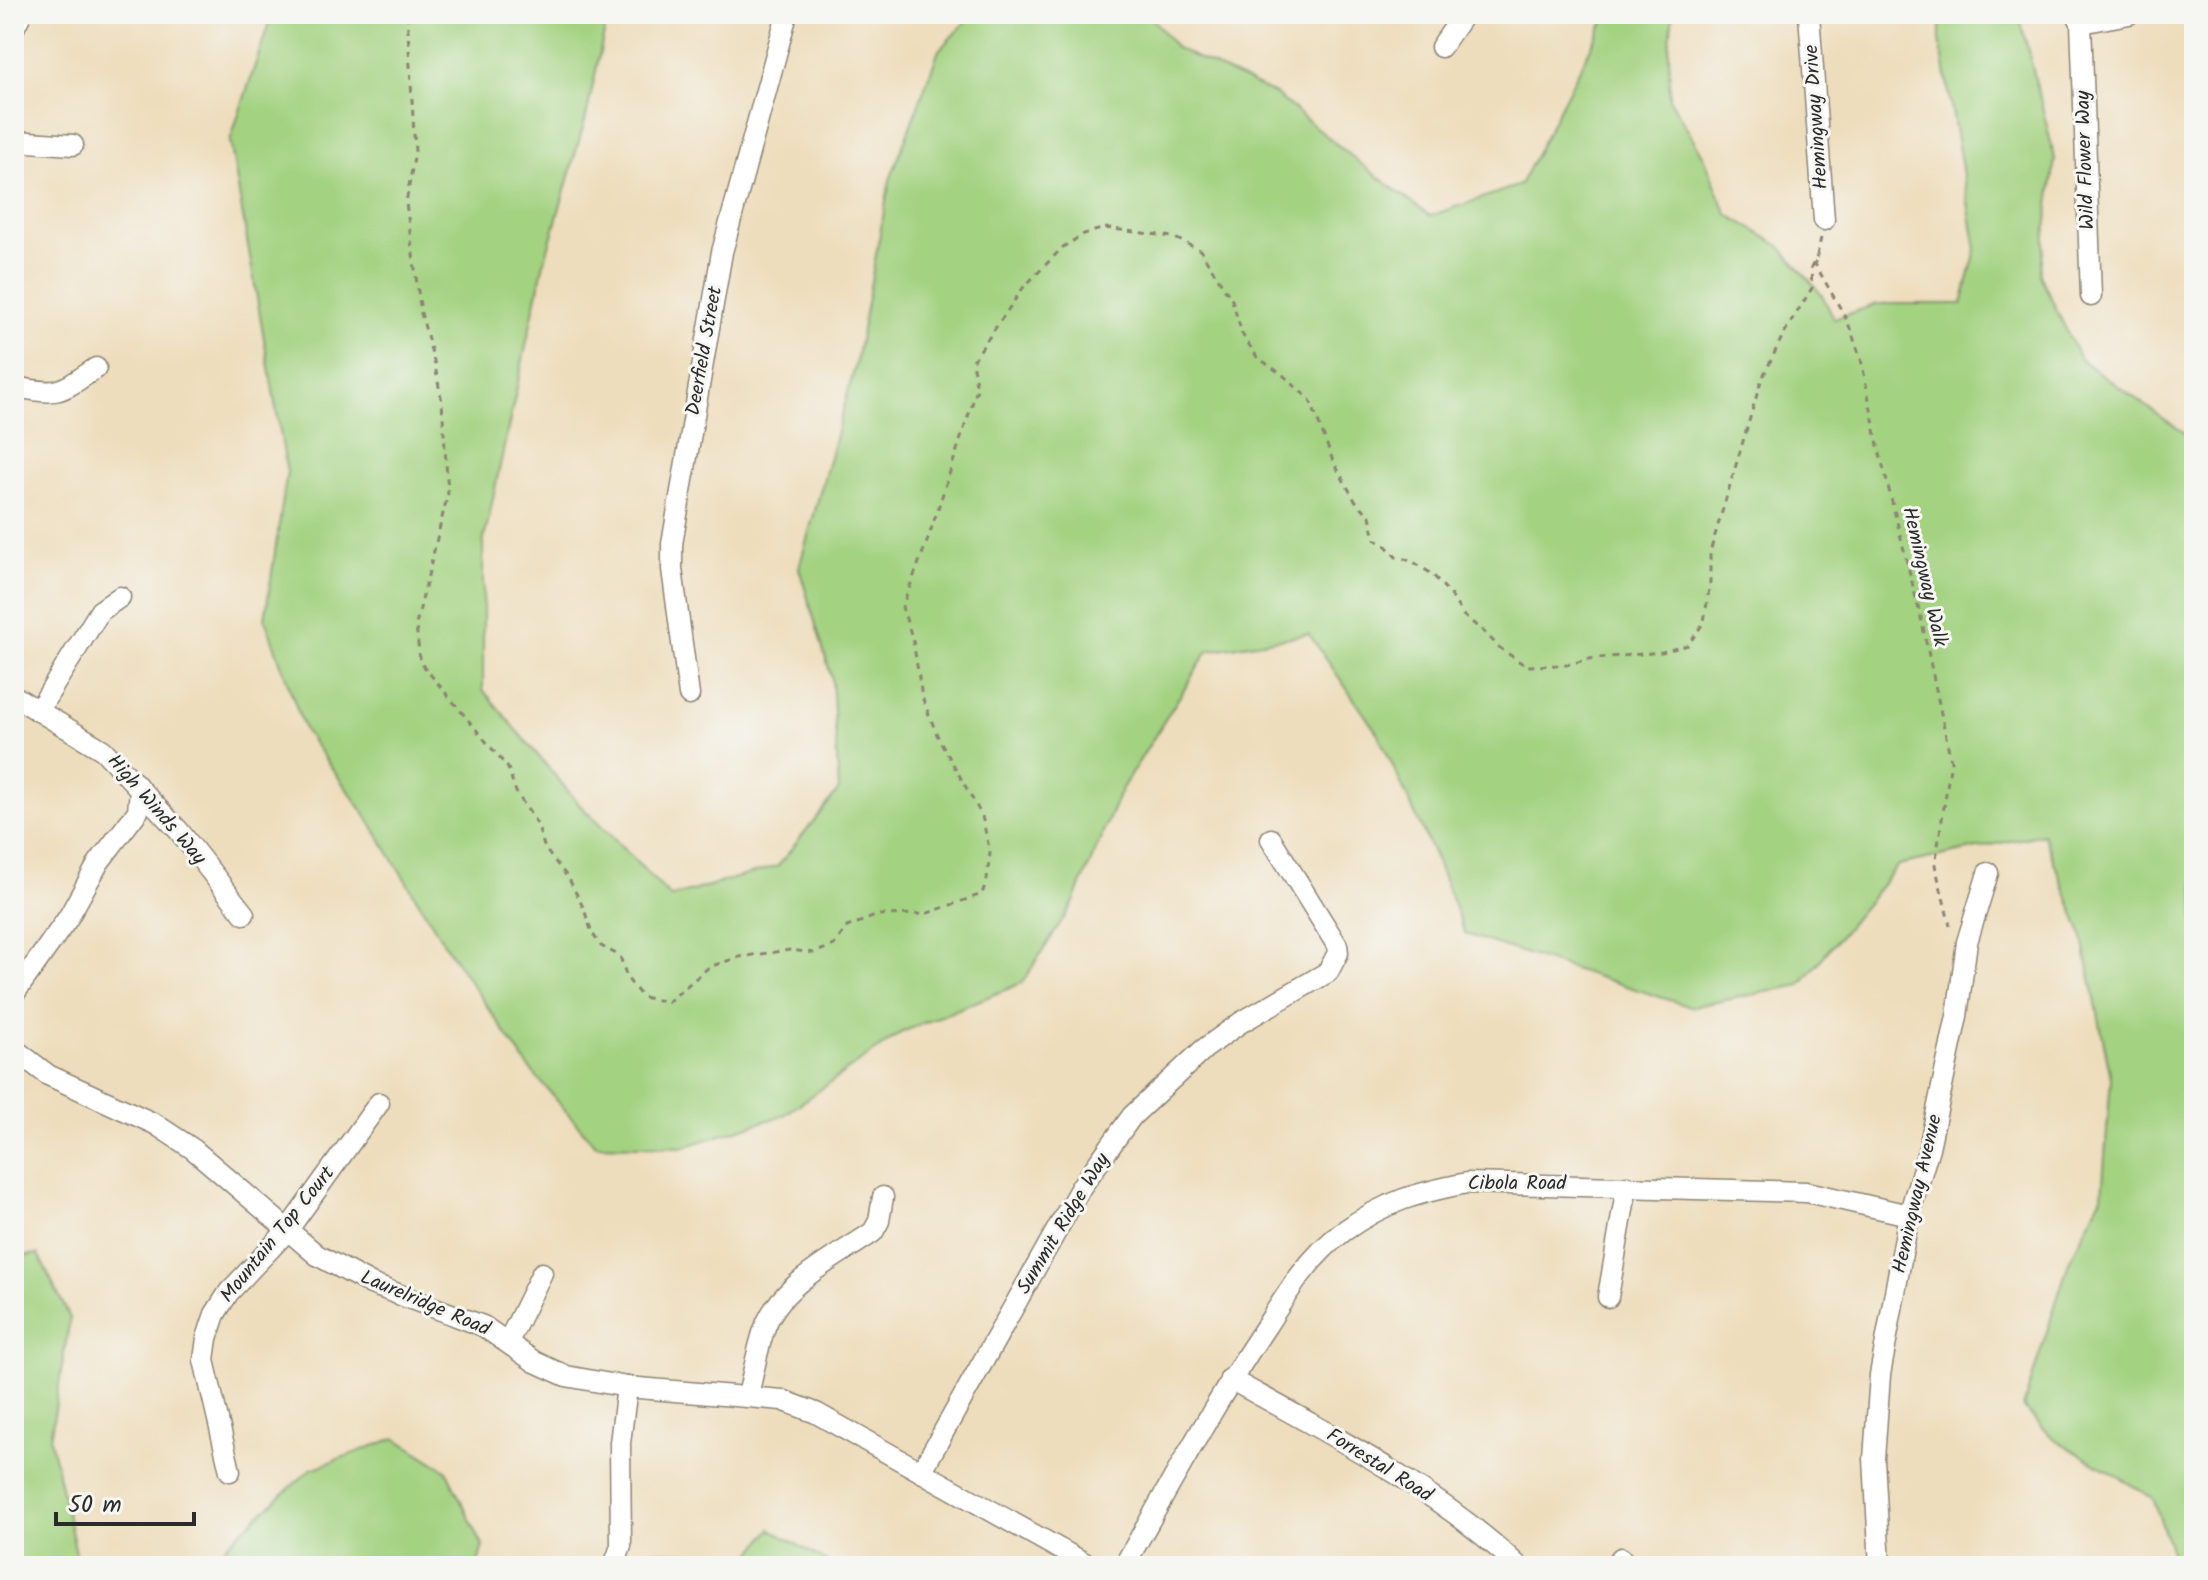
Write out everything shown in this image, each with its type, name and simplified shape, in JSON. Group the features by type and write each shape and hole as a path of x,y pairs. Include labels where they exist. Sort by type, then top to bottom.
{"street":[{"path":"14,28 21,14"},
{"name":"Deerfield Street","path":"689,695 672,569 672,544 722,252 787,14"},
{"path":"1441,47 1464,14"},
{"name":"Hemingway Drive","path":"1809,14 1824,220"},
{"path":"2079,18 2129,14"},
{"name":"Wild Flower Way","path":"2079,18 2091,296"},
{"path":"14,141 73,145"},
{"path":"14,387 46,393 60,392 96,368"},
{"path":"38,711 100,611 120,597"},
{"name":"High Winds Way","path":"14,696 103,750 179,831 244,914"},
{"path":"14,994 68,918 99,862 138,811 140,790 135,783"},
{"name":"Summit Ridge Way","path":"921,1472 1081,1187 1132,1116 1204,1049 1240,1023 1328,972 1338,953 1337,945 1271,839"},
{"name":"Hemingway Avenue","path":"1880,1566 1874,1459 1880,1375 1909,1215 1929,1148 1957,1016 1969,935 1988,873"},
{"name":"Laurelridge Road","path":"14,1049 48,1075 155,1124 193,1149 317,1255 371,1284 483,1326 535,1362 566,1376 627,1387 782,1400 816,1413 1090,1566"},
{"name":"Mountain Top Court","path":"230,1471 204,1360 215,1314 229,1292 287,1231 379,1103"},
{"name":"Cibola Road","path":"1124,1566 1230,1379 1307,1265 1341,1233 1376,1210 1414,1193 1467,1183 1807,1192 1909,1215"},
{"path":"1608,1297 1627,1186"},
{"path":"748,1396 764,1328 776,1305 800,1282 873,1232 879,1221 883,1197"},
{"path":"508,1342 542,1273"},
{"name":"Forrestal Road","path":"1230,1379 1413,1486 1486,1535 1518,1566"},
{"path":"614,1566 621,1546 620,1443 627,1387"}],"path":[{"path":"407,14 415,152 406,203 421,313 442,402 448,493 416,625 420,662 508,768 516,792 537,824 545,849 569,879 592,933 601,946 620,956 627,978 642,997 668,1002 709,967 739,957 790,950 814,953 834,945 847,927 878,915 925,914 982,894 990,853 982,816 938,737 922,697 913,640 902,607 928,539 977,389 972,362 1023,288 1063,247 1084,234 1105,228 1173,237 1200,250 1232,300 1242,334 1257,357 1310,400 1333,461 1354,499 1370,516 1375,539 1396,557 1412,561 1432,574 1463,615 1526,666 1566,665 1589,659 1662,652 1688,645 1704,622 1710,582 1710,552 1761,381 1783,335 1812,288 1811,268 1817,256 1824,220"},
{"name":"Hemingway Walk","path":"1817,256 1815,264 1847,320 1861,359 1879,450 1921,618 1951,761 1935,865 1951,930 1969,935"}],"green space":[{"path":"272,14 608,14 587,113 543,267 483,544 483,690 578,803 671,897 778,866 839,790 832,679 799,568 855,367 890,180 939,50 973,14 1149,14 1176,48 1275,94 1430,216 1520,185 1608,14 1673,14 1669,50 1670,100 1704,157 1727,214 1780,246 1822,295 1834,319 1877,304 1962,304 1976,249 1940,41 1940,14 2019,14 2055,159 2040,275 2080,359 2194,440 2194,1566 2176,1566 2153,1498 2053,1438 2023,1407 2069,1262 2102,1196 2111,1078 2082,934 2043,834 1898,865 1800,985 1691,1007 1465,934 1435,857 1378,734 1309,634 1208,651 1121,790 1073,904 1022,983 902,1032 784,1115 683,1147 595,1145 530,1069 447,948 367,817 305,731 265,619 287,472 230,141"},
{"path":"38,1254 70,1318 50,1439 79,1566 14,1566 14,1257"},
{"path":"395,1438 446,1470 483,1546 477,1566 211,1566 228,1543 311,1469"},
{"path":"771,1529 834,1566 651,1566 650,1551 750,1556"}]}
